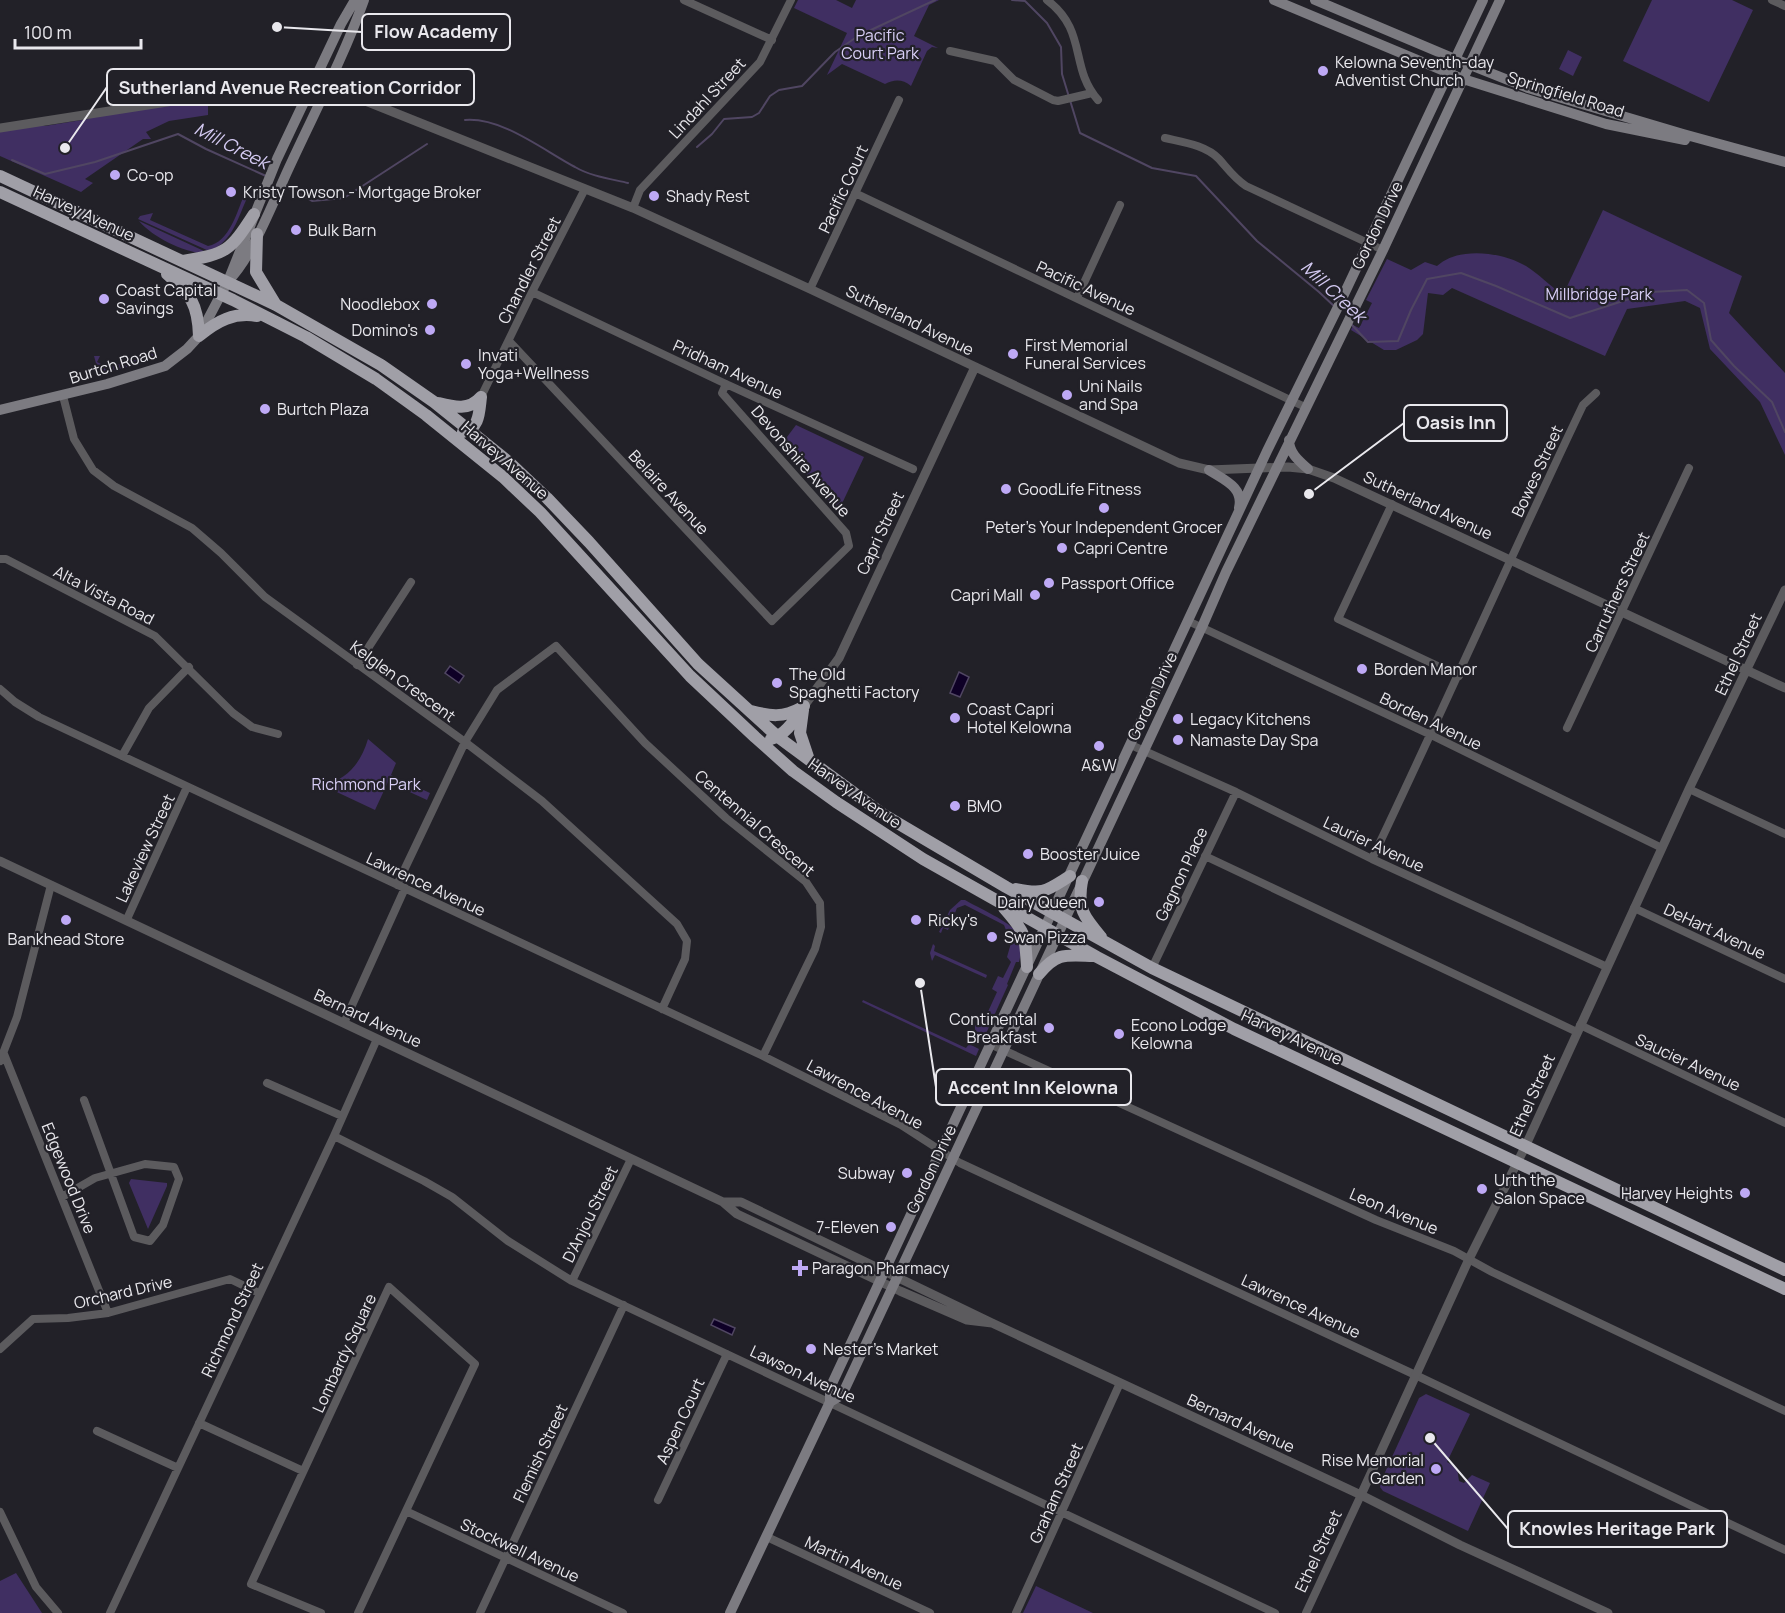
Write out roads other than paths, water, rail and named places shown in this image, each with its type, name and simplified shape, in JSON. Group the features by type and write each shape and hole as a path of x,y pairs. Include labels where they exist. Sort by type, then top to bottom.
{"highway":[{"name":"Harvey Avenue","path":"0,176 276,305 381,365 434,402 510,463 568,520 698,664 749,711 778,737 884,815 1052,914 1152,968 1785,1270"},
{"name":"Harvey Avenue","path":"0,192 270,318 376,380 449,433 503,477 540,512 676,662 793,771 923,859 1097,957 1234,1029 1785,1289"},
{"path":"183,261 212,256 231,246 254,214"},
{"path":"257,234 256,272 276,305"},
{"path":"157,266 187,292 195,305 199,317 199,336"},
{"path":"199,336 212,325 228,317 241,314 270,318"},
{"path":"434,402 462,407 477,402 481,397"},
{"path":"449,433 471,430 478,416 481,397"},
{"path":"749,711 772,717 785,716 804,706"},
{"path":"755,737 768,740 778,737 804,706"},
{"path":"804,706 800,733 810,761"},
{"path":"1006,887 1036,893 1046,891 1070,876"},
{"path":"1082,882 1079,897 1082,909 1087,920 1105,943"},
{"path":"997,900 1019,926 1025,938 1027,967"},
{"path":"1039,974 1049,961 1060,956 1097,957"}],"main road":[{"name":"Burtch Road","path":"0,410 113,383 165,366 187,350 199,336 228,281 277,159 340,24 355,0"},
{"name":"Burtch Road","path":"228,281 240,270 275,199 328,86 364,0"},
{"name":"Springfield Road","path":"1274,0 1463,79 1606,124 1665,137 1721,145"},
{"name":"Springfield Road","path":"1315,0 1528,88 1785,162"},
{"name":"Gordon Drive","path":"730,1613 830,1402 830,1388 990,1044 1259,469 1369,243 1483,0"},
{"name":"Gordon Drive","path":"830,1402 842,1395 1289,440 1383,250 1500,0"},
{"path":"1289,440 1289,447 1294,456 1308,469"},
{"path":"1209,470 1236,488 1241,499 1238,514"}],"street":[{"path":"684,0 772,40"},
{"name":"Lindahl Street","path":"633,208 640,190 760,62 791,0"},
{"path":"1047,0 1061,12 1073,32 1082,72 1098,100"},
{"path":"1772,0 1785,6"},
{"path":"950,51 995,61 1014,80 1058,101 1092,93"},
{"name":"Sutherland Avenue","path":"0,128 270,86 314,82 328,86 633,208 810,289 1179,464 1209,470 1308,469 1334,478 1785,688"},
{"name":"Pacific Court","path":"810,289 899,100"},
{"path":"1165,138 1205,149 1219,159 1231,174 1246,186 1383,250"},
{"name":"Chandler Street","path":"481,397 585,189"},
{"name":"Pacific Avenue","path":"855,193 1305,407"},
{"path":"1077,298 1120,204"},
{"name":"Pridham Avenue","path":"532,291 726,384 913,469"},
{"name":"Belaire Avenue","path":"508,340 772,621 813,582"},
{"name":"Capri Street","path":"804,706 838,658 975,368"},
{"name":"Devonshire Avenue","path":"726,384 722,393 846,533 849,546 813,582"},
{"name":"Bowes Street","path":"1372,859 1583,405 1596,393"},
{"name":"Kelglen Crescent","path":"63,396 74,439 93,470 114,486 192,528 265,597 465,742 542,801 677,924 687,941 685,959 662,1009"},
{"name":"Carruthers Street","path":"1567,728 1689,468"},
{"path":"1392,504 1338,619 1459,676"},
{"name":"Alta Vista Road","path":"0,559 6,559 155,636 189,667 233,713 252,727 278,734"},
{"path":"357,665 411,582"},
{"name":"Ethel Street","path":"1306,1613 1469,1259 1525,1147 1689,789 1785,590"},
{"name":"Borden Avenue","path":"1188,621 1431,735 1662,848"},
{"name":"Centennial Crescent","path":"465,742 497,690 556,646 645,743 726,818 806,882 820,903 820,927 814,949 763,1056"},
{"path":"122,756 149,708 189,667"},
{"name":"Lawrence Avenue","path":"0,689 15,702 39,717 763,1056 901,1125 952,1159 1785,1550"},
{"path":"397,885 465,742"},
{"name":"Laurier Avenue","path":"1131,745 1607,967"},
{"name":"Lakeview Street","path":"126,919 188,787"},
{"path":"1689,789 1785,834"},
{"name":"Gagnon Place","path":"1152,968 1236,792"},
{"name":"Saucier Avenue","path":"1205,856 1785,1123"},
{"name":"Bernard Avenue","path":"0,861 723,1202 737,1214 891,1288 967,1320 992,1323"},
{"path":"2,1058 17,1017 51,885"},
{"path":"344,1023 405,888"},
{"name":"DeHart Avenue","path":"1634,908 1785,980"},
{"name":"Richmond Street","path":"110,1613 334,1136 377,1039"},
{"name":"Leon Avenue","path":"990,1044 1376,1220 1469,1259 1785,1411"},
{"name":"Edgewood Drive","path":"2,1058 62,1197 108,1313"},
{"path":"267,1083 342,1116"},
{"path":"62,1197 95,1178 111,1173 145,1164 174,1167 179,1179 163,1225 150,1241 134,1237 111,1173 84,1100"},
{"name":"Lawson Avenue","path":"334,1136 452,1197 508,1241 572,1281 1275,1613"},
{"name":"D'Anjou Street","path":"572,1281 631,1159"},
{"name":"Bernard Avenue","path":"723,1202 741,1202 992,1323 1361,1495 1460,1545 1608,1613"},
{"name":"Orchard Drive","path":"0,1349 33,1318 68,1318 108,1313 230,1279 259,1293"},
{"name":"Lombardy Square","path":"321,1613 251,1584 389,1287 475,1364 358,1613"},
{"name":"Flemish Street","path":"480,1613 624,1305"},
{"name":"Aspen Court","path":"658,1500 728,1354"},
{"name":"Graham Street","path":"1016,1613 1120,1383"},
{"path":"199,1423 303,1471"},
{"path":"97,1431 178,1468"},
{"name":"Stockwell Avenue","path":"406,1511 623,1613"},
{"path":"0,1512 36,1587 58,1613"},
{"name":"Martin Avenue","path":"767,1536 930,1613"}],"waterway":[{"name":"Mill Creek","path":"697,147 724,119 752,117 759,113 770,96 779,90 802,86 835,52 858,36 935,0"},
{"name":"Mill Creek","path":"1012,0 1025,1 1047,23 1061,47 1062,74 1080,133 1152,168 1196,176 1257,241 1335,307"},
{"name":"Mill Creek","path":"465,120 479,120 508,129 581,170 628,183"},
{"name":"Mill Creek","path":"12,160 45,174 95,162 178,134 266,176"},
{"name":"Mill Creek","path":"285,186 312,201 344,198 427,144"},
{"name":"Mill Creek","path":"1351,324 1368,342 1398,341 1427,279 1461,273 1570,318 1651,292 1687,290 1704,303 1711,340 1734,366 1772,402 1785,432"}],"place":[{"name":"Flow Academy","path":"277,27"},
{"name":"Kelowna Seventh-day Adventist Church","path":"1323,71"},
{"name":"Sutherland Avenue Recreation Corridor","path":"65,148"},
{"name":"Co-op","path":"115,175"},
{"name":"Kristy Towson - Mortgage Broker","path":"231,192"},
{"name":"Shady Rest","path":"654,196"},
{"name":"Bulk Barn","path":"296,230"},
{"name":"Coast Capital Savings","path":"104,299"},
{"name":"Noodlebox","path":"432,304"},
{"name":"Domino's","path":"430,330"},
{"name":"First Memorial Funeral Services","path":"1013,354"},
{"name":"Invati Yoga+Wellness","path":"466,364"},
{"name":"Uni Nails and Spa","path":"1067,395"},
{"name":"Burtch Plaza","path":"265,409"},
{"name":"GoodLife Fitness","path":"1006,489"},
{"name":"Oasis Inn","path":"1309,494"},
{"name":"Peter's Your Independent Grocer","path":"1104,508"},
{"name":"Capri Centre","path":"1062,548"},
{"name":"Passport Office","path":"1049,583"},
{"name":"Capri Mall","path":"1035,595"},
{"name":"Borden Manor","path":"1362,669"},
{"name":"The Old Spaghetti Factory","path":"777,683"},
{"name":"Coast Capri Hotel Kelowna","path":"955,718"},
{"name":"Legacy Kitchens","path":"1178,719"},
{"name":"Namaste Day Spa","path":"1178,740"},
{"name":"A&W","path":"1099,746"},
{"name":"BMO","path":"955,806"},
{"name":"Booster Juice","path":"1028,854"},
{"name":"Dairy Queen","path":"1099,902"},
{"name":"Bankhead Store","path":"66,920"},
{"name":"Ricky's","path":"916,920"},
{"name":"Swan Pizza","path":"992,937"},
{"name":"Accent Inn Kelowna","path":"920,983"},
{"name":"Continental Breakfast","path":"1049,1028"},
{"name":"Econo Lodge Kelowna","path":"1119,1034"},
{"name":"Subway","path":"907,1173"},
{"name":"Urth the Salon Space","path":"1482,1189"},
{"name":"Harvey Heights","path":"1745,1193"},
{"name":"7-Eleven","path":"891,1227"},
{"name":"Paragon Pharmacy","path":"800,1268"},
{"name":"Nester's Market","path":"811,1349"},
{"name":"Knowles Heritage Park","path":"1430,1438"},
{"name":"Rise Memorial Garden","path":"1436,1469"}],"park label":[{"name":"Pacific Court Park","path":"880,44"},
{"name":"Millbridge Park","path":"1599,294"},
{"name":"Richmond Park","path":"366,784"}]}
